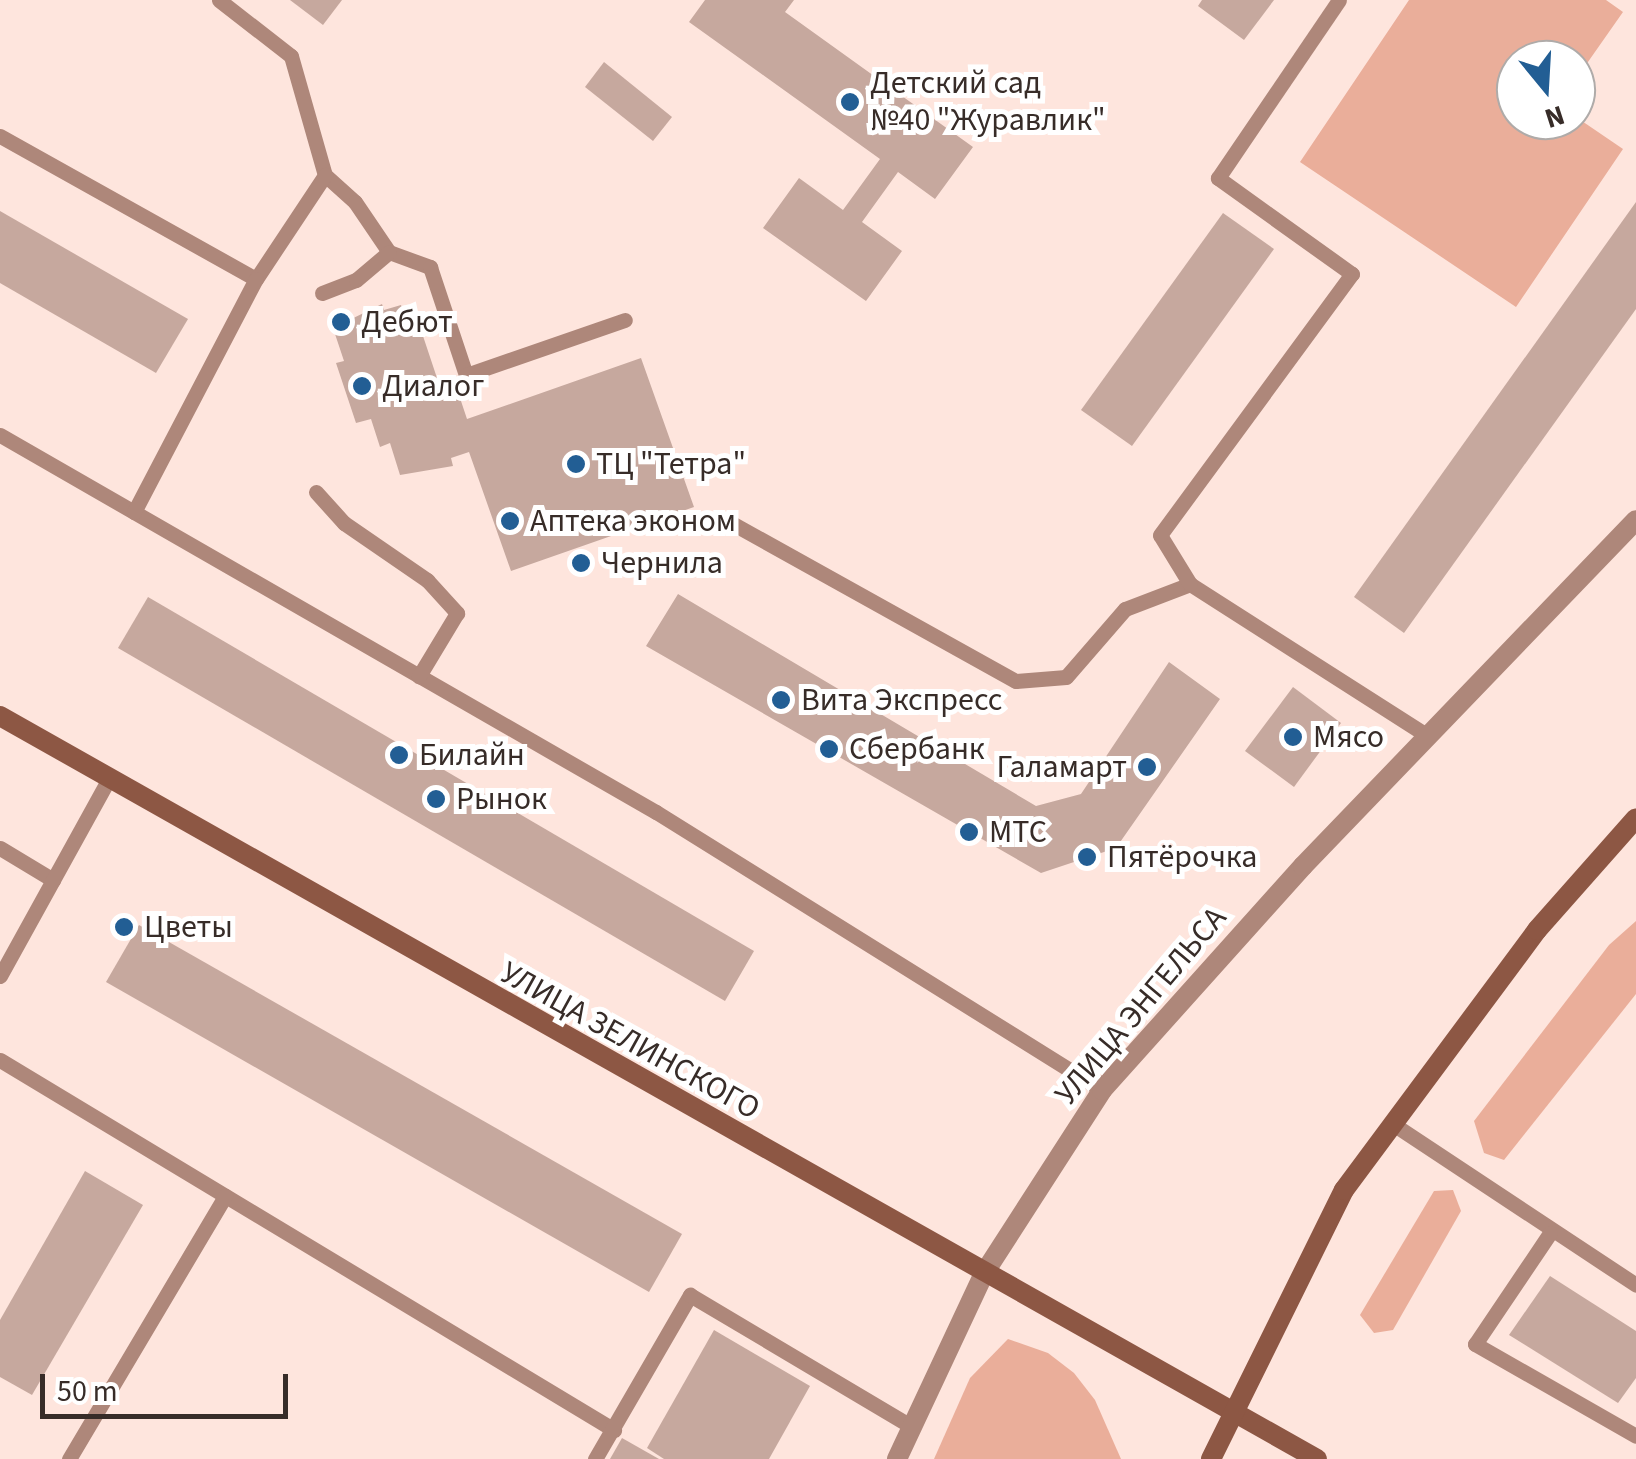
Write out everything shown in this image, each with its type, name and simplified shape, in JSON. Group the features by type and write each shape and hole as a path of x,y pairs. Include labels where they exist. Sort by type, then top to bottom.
{"street":[{"name":"УЛИЦА ЭНГЕЛЬСА","path":"897,1459 983,1274 1102,1090 1428,736 1636,520"},
{"name":"УЛИЦА ЗЕЛИНСКОГО","path":"0,716 1317,1459"},
{"path":"1211,1459 1298,1273 1344,1190 1537,930 1636,818"}],"lane":[{"path":"218,0 291,56 325,175 355,202 388,252 430,268 466,375 625,320"},
{"path":"1338,0 1218,178 1352,274 1160,535 1190,584 1428,736"},
{"path":"0,136 256,279"},
{"path":"134,512 256,279 325,175"},
{"path":"322,293 356,280 388,252"},
{"path":"0,436 656,812 1102,1090"},
{"path":"316,492 344,523 428,580 457,614 419,676"},
{"path":"728,521 1016,681 1066,677 1125,609 1190,584"},
{"path":"0,976 108,780"},
{"path":"0,848 53,880"},
{"path":"0,1060 614,1430"},
{"path":"1394,1124 1550,1233 1636,1284"},
{"path":"69,1459 225,1196"},
{"path":"1550,1233 1476,1344 1636,1436"},
{"path":"595,1459 690,1295 911,1426"}],"shaded area":[{"path":"1409,0 1606,0 1623,12 1596,50 1596,40 1496,40 1496,140 1596,140 1596,131 1623,149 1516,307 1300,162"},
{"path":"1636,921 1636,994 1504,1160 1484,1153 1474,1121 1609,945"},
{"path":"1453,1190 1461,1211 1393,1330 1374,1333 1360,1315 1434,1191"},
{"path":"1008,1339 1048,1353 1074,1373 1095,1400 1121,1459 934,1459 970,1378"}],"building":[{"path":"290,0 342,0 323,25"},
{"path":"705,0 794,0 785,12 973,147 935,199 898,172 862,222 902,251 866,301 763,228 799,178 843,210 880,159 689,22"},
{"path":"1202,0 1274,0 1244,40 1198,6"},
{"path":"604,62 672,117 653,141 585,87"},
{"path":"1636,202 1636,309 1404,633 1354,597"},
{"path":"0,211 188,319 156,373 0,283"},
{"path":"1223,213 1274,249 1132,446 1081,410"},
{"name":"ТЦ \"Тетра\"","path":"382,304 384,310 401,305 411,336 422,333 442,393 457,389 467,419 641,358 694,507 511,571 469,452 451,458 453,466 400,475 390,443 380,447 371,419 356,423 336,363 344,361 333,328"},
{"path":"678,594 1036,806 1081,794 1169,662 1220,699 1116,848 1041,873 646,646"},
{"name":"Рынок","path":"148,597 754,951 725,1001 118,648"},
{"name":"Мясо","path":"1293,687 1341,723 1294,787 1245,751"},
{"path":"139,925 682,1234 649,1292 106,982"},
{"path":"85,1171 143,1205 32,1395 0,1377 0,1320"},
{"path":"1550,1276 1636,1331 1636,1378 1618,1403 1509,1335"},
{"path":"714,1330 810,1386 769,1459 664,1459 647,1448"},
{"path":"622,1438 659,1459 610,1459"}],"place":[{"name":"Детский сад №40 \"Журавлик\"","path":"850,102"},
{"name":"Дебют","path":"341,322"},
{"name":"Диалог","path":"362,386"},
{"name":"ТЦ \"Тетра\"","path":"576,464"},
{"name":"Аптека эконом","path":"510,521"},
{"name":"Чернила","path":"581,563"},
{"name":"Вита Экспресс","path":"781,700"},
{"name":"Мясо","path":"1293,737"},
{"name":"Сбербанк","path":"829,749"},
{"name":"Билайн","path":"399,755"},
{"name":"Галамарт","path":"1147,767"},
{"name":"Рынок","path":"436,799"},
{"name":"МТС","path":"969,832"},
{"name":"Пятёрочка","path":"1087,857"},
{"name":"Цветы","path":"124,927"}]}
